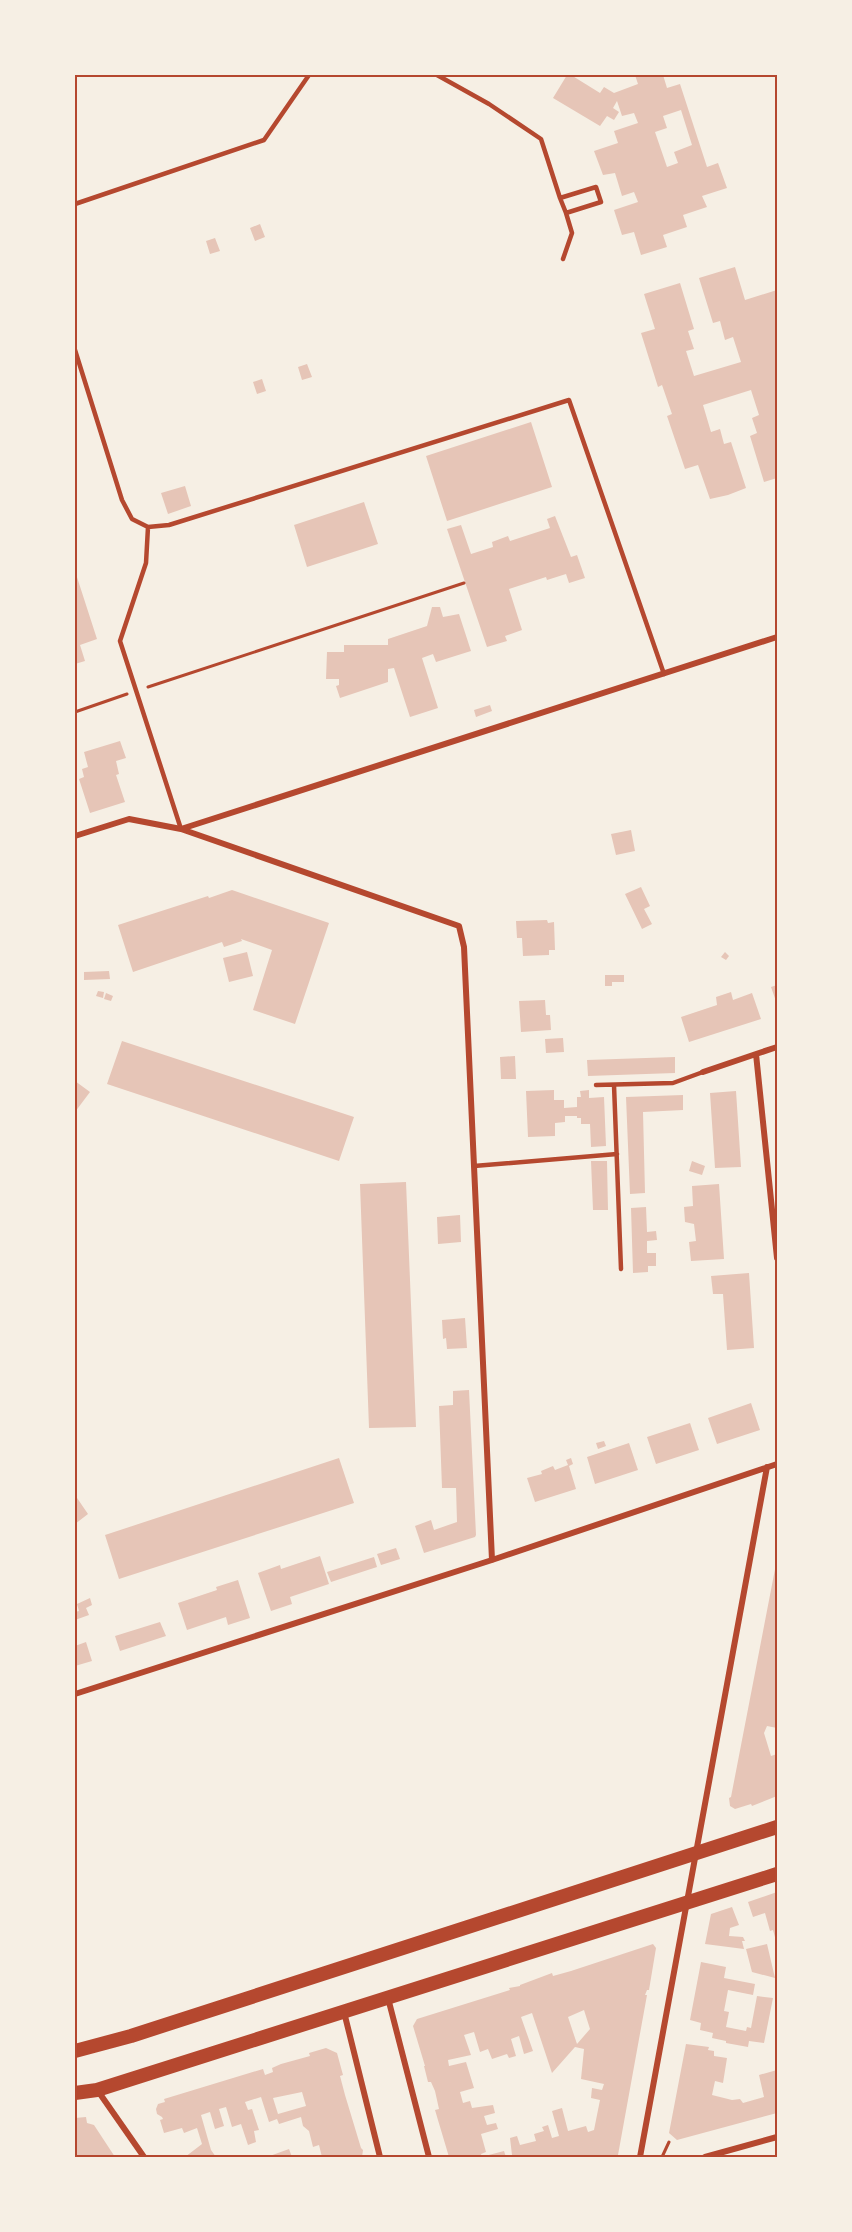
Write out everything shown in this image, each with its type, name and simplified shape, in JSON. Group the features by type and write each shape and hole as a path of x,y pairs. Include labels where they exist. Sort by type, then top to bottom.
{"main road":[{"path":"75,2051 132,2036 777,1827"},
{"path":"75,2093 97,2090 777,1874"}],"street":[{"path":"181,829 777,638"},
{"path":"75,836 129,819 181,829 459,926 464,947 492,1560"},
{"path":"704,1072 777,1047"},
{"path":"756,1054 777,1258"},
{"path":"75,1694 492,1560 777,1464"},
{"path":"640,2157 767,1467"},
{"path":"387,1996 429,2157"},
{"path":"344,2011 380,2157"},
{"path":"97,2090 144,2157"},
{"path":"705,2157 777,2137"}],"lane":[{"path":"75,204 264,140 309,75"},
{"path":"437,75 489,104 541,139 572,233 564,259"},
{"path":"560,198 596,187 601,202 566,213"},
{"path":"75,350 122,500 132,519 148,527 169,525 568,400 663,674"},
{"path":"148,527 146,563 120,641 181,829"},
{"path":"596,1085 673,1083 704,1072"},
{"path":"614,1085 621,1269"},
{"path":"474,1166 617,1154"}],"path":[{"path":"75,712 464,583"},
{"path":"662,2157 669,2142"}],"building":[{"path":"567,75 571,75 600,93 604,87 614,93 638,84 635,75 663,75 667,88 680,84 707,167 718,163 727,188 702,196 707,207 683,215 687,227 663,235 667,247 641,255 634,232 622,235 614,210 638,202 634,192 622,196 615,173 603,175 594,151 618,143 614,131 638,123 634,113 622,116 617,101 613,108 619,112 614,120 607,116 600,126 553,98","holes":["681,110 692,145 674,152 678,163 667,167 655,132 667,128 663,116"]},
{"path":"260,224 265,237 255,241 250,228"},
{"path":"215,238 220,251 210,254 206,241"},
{"path":"735,267 745,300 777,290 777,478 764,482 750,436 757,433 752,418 759,415 751,390 703,405 711,432 720,429 724,444 731,442 746,488 710,499 698,465 685,469 667,416 672,414 662,385 658,387 641,333 655,329 644,294 680,283 694,329 688,331 694,349 686,351 694,376 741,362 733,337 725,340 720,321 713,323 699,278"},
{"path":"307,364 312,377 302,380 298,367"},
{"path":"262,379 266,391 257,394 253,382"},
{"path":"531,422 552,487 447,521 426,456"},
{"path":"185,486 191,506 168,514 161,493"},
{"path":"364,502 378,544 307,567 294,525"},
{"path":"555,516 571,557 577,555 585,578 569,583 566,574 547,580 546,577 509,589 522,630 505,636 507,641 487,647 447,529 461,525 471,554 493,547 492,542 508,536 510,541 550,528 547,519"},
{"path":"75,571 97,639 80,645 85,661 75,664"},
{"path":"432,607 440,607 443,617 459,614 471,651 436,662 433,654 422,658 438,708 410,717 394,668 388,669 388,682 340,698 336,686 339,685 339,679 326,679 327,652 344,652 344,645 388,645 388,639 427,626"},
{"path":"490,705 492,711 476,717 474,710"},
{"path":"120,741 126,758 116,761 119,774 116,775 125,802 90,813 79,779 84,777 82,769 88,767 84,752"},
{"path":"631,830 635,851 616,855 611,834"},
{"path":"641,887 650,906 644,909 652,924 642,929 625,894"},
{"path":"232,890 329,923 295,1024 253,1010 272,950 241,939 242,941 224,947 222,942 133,972 118,925"},
{"path":"547,920 548,923 554,922 555,950 549,950 549,955 523,956 522,938 517,938 516,921"},
{"path":"247,952 253,976 229,982 223,958"},
{"path":"725,952 729,956 726,960 721,957"},
{"path":"109,971 110,979 84,980 84,972"},
{"path":"605,975 624,975 624,982 612,982 612,986 605,986"},
{"path":"777,985 777,1004 771,987"},
{"path":"98,991 104,992 103,998 96,996"},
{"path":"731,992 733,1000 752,993 761,1019 689,1042 681,1017 717,1005 716,997"},
{"path":"106,993 113,996 111,1001 104,999"},
{"path":"545,1000 546,1015 550,1015 551,1030 521,1032 519,1001"},
{"path":"563,1038 564,1052 546,1053 545,1039"},
{"path":"122,1041 354,1117 339,1161 107,1084"},
{"path":"515,1056 516,1079 501,1079 500,1057"},
{"path":"675,1057 675,1073 588,1076 587,1060"},
{"path":"75,1081 90,1092 75,1112"},
{"path":"554,1090 554,1100 564,1100 564,1108 577,1107 577,1097 581,1097 580,1091 589,1090 589,1098 604,1097 606,1146 591,1147 590,1124 581,1124 581,1118 577,1116 565,1116 565,1122 555,1123 555,1136 528,1137 526,1091"},
{"path":"736,1091 741,1167 715,1168 710,1093"},
{"path":"683,1095 683,1110 643,1112 645,1193 630,1194 626,1097"},
{"path":"591,1161 607,1161 608,1210 593,1210"},
{"path":"692,1161 705,1166 702,1175 689,1171"},
{"path":"406,1182 416,1427 369,1428 360,1184"},
{"path":"719,1184 724,1259 691,1261 689,1242 696,1241 694,1224 685,1222 684,1207 693,1206 692,1186"},
{"path":"646,1207 647,1232 656,1231 657,1240 647,1241 647,1253 656,1253 656,1266 648,1266 648,1272 633,1273 631,1208"},
{"path":"460,1215 461,1242 438,1244 437,1217"},
{"path":"749,1273 754,1348 727,1350 723,1294 713,1294 711,1276"},
{"path":"465,1318 467,1348 447,1349 446,1338 443,1339 442,1320"},
{"path":"469,1390 476,1535 424,1553 415,1526 431,1520 434,1530 457,1522 456,1488 442,1488 439,1406 453,1405 453,1391"},
{"path":"751,1403 760,1430 717,1444 708,1418"},
{"path":"690,1423 699,1450 656,1464 647,1437"},
{"path":"604,1441 606,1446 598,1449 596,1443"},
{"path":"629,1443 638,1470 595,1484 587,1457"},
{"path":"339,1458 354,1503 119,1579 105,1535"},
{"path":"571,1458 573,1464 569,1466 576,1489 535,1502 527,1478 542,1474 541,1471 553,1466 555,1470 568,1465 566,1460"},
{"path":"75,1495 88,1514 75,1524"},
{"path":"396,1548 400,1559 381,1565 377,1554"},
{"path":"320,1556 329,1584 290,1597 292,1604 271,1611 258,1573 280,1565 281,1569"},
{"path":"374,1557 377,1567 331,1582 327,1572"},
{"path":"776,1564 777,1728 767,1726 764,1733 771,1756 777,1754 777,1796 752,1806 751,1804 735,1809 730,1806 729,1798"},
{"path":"238,1580 250,1618 228,1625 226,1617 187,1630 178,1603 217,1590 216,1587"},
{"path":"90,1598 92,1605 86,1608 89,1615 75,1620 75,1612 79,1611 77,1604"},
{"path":"160,1622 166,1636 120,1651 115,1636"},
{"path":"86,1642 92,1661 75,1666 75,1646"},
{"path":"777,1892 776,1941 773,1930 770,1931 765,1913 753,1917 748,1902"},
{"path":"732,1907 739,1925 730,1928 729,1936 743,1937 744,1949 705,1944 711,1914"},
{"path":"653,1944 656,1948 649,1990 645,1995 647,1995 618,2155 616,2157 512,2155 510,2138 517,2136 520,2145 536,2141 534,2134 544,2131 542,2127 548,2125 552,2138 559,2136 552,2111 562,2108 568,2131 586,2126 588,2132 594,2130 600,2100 591,2098 592,2088 602,2090 604,2084 581,2079 584,2049 575,2047 552,2073 532,2013 521,2017 533,2051 524,2054 519,2036 511,2039 516,2056 509,2058 507,2054 492,2059 488,2049 480,2052 474,2032 464,2035 471,2055 448,2060 449,2066 466,2062 474,2088 460,2092 463,2103 470,2101 472,2108 493,2105 495,2113 484,2116 487,2125 496,2123 498,2129 481,2134 486,2152 481,2154 482,2157 449,2157 435,2110 439,2109 435,2091 431,2082 428,2082 413,2026 417,2019 510,1990 509,1988 552,1973 553,1976","holes":["584,2010 590,2029 577,2044 568,2017"]},
{"path":"767,1944 775,1978 752,1972 746,1949"},
{"path":"701,1962 726,1967 724,1978 755,1984 753,1995 728,1990 724,2011 729,2012 726,2027 746,2031 747,2027 751,2028 757,1996 773,1998 764,2043 749,2041 748,2047 726,2043 726,2041 712,2038 713,2033 700,2030 701,2023 690,2020"},
{"path":"686,2044 709,2047 708,2050 714,2051 714,2056 727,2058 723,2083 715,2081 712,2095 732,2100 740,2099 743,2103 764,2097 759,2075 777,2070 777,2113 677,2140 669,2133"},
{"path":"326,2048 337,2053 345,2095 363,2150 362,2157 322,2157 319,2145 313,2147 309,2131 303,2126 301,2117 279,2124 277,2119 269,2122 261,2097 245,2102 248,2110 252,2109 259,2130 254,2131 256,2142 248,2145 241,2124 232,2127 226,2107 219,2109 224,2126 215,2129 210,2112 201,2115 211,2150 216,2157 185,2157 202,2144 197,2128 184,2133 182,2128 164,2133 160,2120 163,2119 157,2114 156,2109 158,2104 165,2102 164,2099 263,2069 265,2075 273,2072 272,2068 281,2064 310,2056 309,2053","holes":["302,2092 306,2106 278,2114 273,2098"]},
{"path":"86,2117 87,2123 94,2125 115,2157 75,2157 75,2118"},
{"path":"289,2149 292,2157 267,2157"},
{"path":"504,2151 506,2157 485,2157 485,2156"}]}
